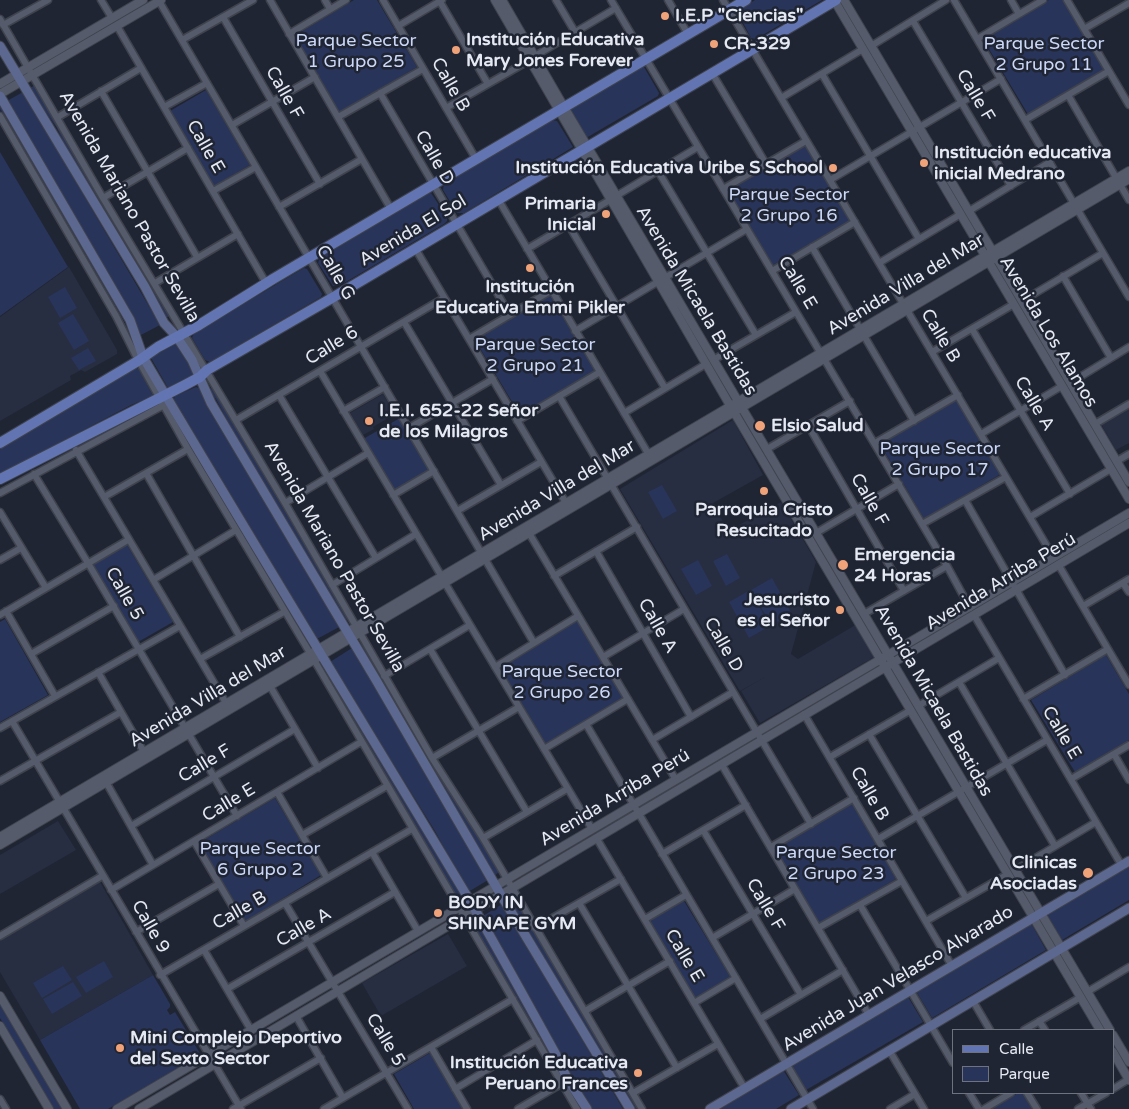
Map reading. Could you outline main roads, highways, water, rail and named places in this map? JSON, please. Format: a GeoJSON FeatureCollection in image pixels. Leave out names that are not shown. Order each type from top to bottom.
{"type":"FeatureCollection","features":[{"type":"Feature","properties":{"kind":"main road","name":"Avenida El Sol"},"geometry":{"type":"LineString","coordinates":[[0,443],[266,283],[746,0]]}},
{"type":"Feature","properties":{"kind":"main road","name":"Avenida El Sol"},"geometry":{"type":"LineString","coordinates":[[0,479],[163,400],[204,373],[455,224],[837,0]]}},
{"type":"Feature","properties":{"kind":"main road","name":"Avenida Mariano Pastor Sevilla"},"geometry":{"type":"LineString","coordinates":[[0,46],[145,287],[164,323],[181,335],[192,360],[204,373],[211,403],[495,886],[630,1109]]}},
{"type":"Feature","properties":{"kind":"main road"},"geometry":{"type":"LineString","coordinates":[[0,95],[126,313],[141,359],[163,400],[316,654],[370,732],[470,901],[567,1078],[587,1109]]}},
{"type":"Feature","properties":{"kind":"main road","name":"Avenida Juan Velasco Alvarado"},"geometry":{"type":"LineString","coordinates":[[710,1109],[1125,863]]}},
{"type":"Feature","properties":{"kind":"main road"},"geometry":{"type":"LineString","coordinates":[[791,1109],[1129,908]]}},
{"type":"Feature","properties":{"kind":"place","name":"I.E.P \"Ciencias\""},"geometry":{"type":"Point","coordinates":[665,16]}},
{"type":"Feature","properties":{"kind":"place","name":"CR-329"},"geometry":{"type":"Point","coordinates":[714,44]}},
{"type":"Feature","properties":{"kind":"place","name":"Institución Educativa Mary Jones Forever"},"geometry":{"type":"Point","coordinates":[456,50]}},
{"type":"Feature","properties":{"kind":"place","name":"Institución educativa inicial Medrano"},"geometry":{"type":"Point","coordinates":[924,163]}},
{"type":"Feature","properties":{"kind":"place","name":"Institución Educativa Uribe S School"},"geometry":{"type":"Point","coordinates":[833,168]}},
{"type":"Feature","properties":{"kind":"place","name":"Primaria Inicial"},"geometry":{"type":"Point","coordinates":[606,214]}},
{"type":"Feature","properties":{"kind":"place","name":"Institución Educativa Emmi Pikler"},"geometry":{"type":"Point","coordinates":[530,268]}},
{"type":"Feature","properties":{"kind":"place","name":"I.E.I. 652-22 Señor de los Milagros"},"geometry":{"type":"Point","coordinates":[369,421]}},
{"type":"Feature","properties":{"kind":"place","name":"Elsio Salud"},"geometry":{"type":"Point","coordinates":[760,426]}},
{"type":"Feature","properties":{"kind":"place","name":"Parroquia Cristo Resucitado"},"geometry":{"type":"Point","coordinates":[764,491]}},
{"type":"Feature","properties":{"kind":"place","name":"Emergencia 24 Horas"},"geometry":{"type":"Point","coordinates":[843,565]}},
{"type":"Feature","properties":{"kind":"place","name":"Jesucristo es el Señor"},"geometry":{"type":"Point","coordinates":[840,610]}},
{"type":"Feature","properties":{"kind":"place","name":"Clinicas Asociadas"},"geometry":{"type":"Point","coordinates":[1088,873]}},
{"type":"Feature","properties":{"kind":"place","name":"BODY IN SHINAPE GYM"},"geometry":{"type":"Point","coordinates":[438,913]}},
{"type":"Feature","properties":{"kind":"place","name":"Mini Complejo Deportivo del Sexto Sector"},"geometry":{"type":"Point","coordinates":[120,1048]}},
{"type":"Feature","properties":{"kind":"place","name":"Institución Educativa Peruano Frances"},"geometry":{"type":"Point","coordinates":[638,1073]}},
{"type":"Feature","properties":{"kind":"park label","name":"Parque Sector 1 Grupo 25"},"geometry":{"type":"Point","coordinates":[356,51]}},
{"type":"Feature","properties":{"kind":"park label","name":"Parque Sector 2 Grupo 11"},"geometry":{"type":"Point","coordinates":[1044,54]}},
{"type":"Feature","properties":{"kind":"park label","name":"Parque Sector 2 Grupo 16"},"geometry":{"type":"Point","coordinates":[789,205]}},
{"type":"Feature","properties":{"kind":"park label","name":"Parque Sector 2 Grupo 21"},"geometry":{"type":"Point","coordinates":[535,355]}},
{"type":"Feature","properties":{"kind":"park label","name":"Parque Sector 2 Grupo 17"},"geometry":{"type":"Point","coordinates":[940,459]}},
{"type":"Feature","properties":{"kind":"park label","name":"Parque Sector 2 Grupo 26"},"geometry":{"type":"Point","coordinates":[562,682]}},
{"type":"Feature","properties":{"kind":"park label","name":"Parque Sector 6 Grupo 2"},"geometry":{"type":"Point","coordinates":[260,860]}},
{"type":"Feature","properties":{"kind":"park label","name":"Parque Sector 2 Grupo 23"},"geometry":{"type":"Point","coordinates":[836,863]}}]}
